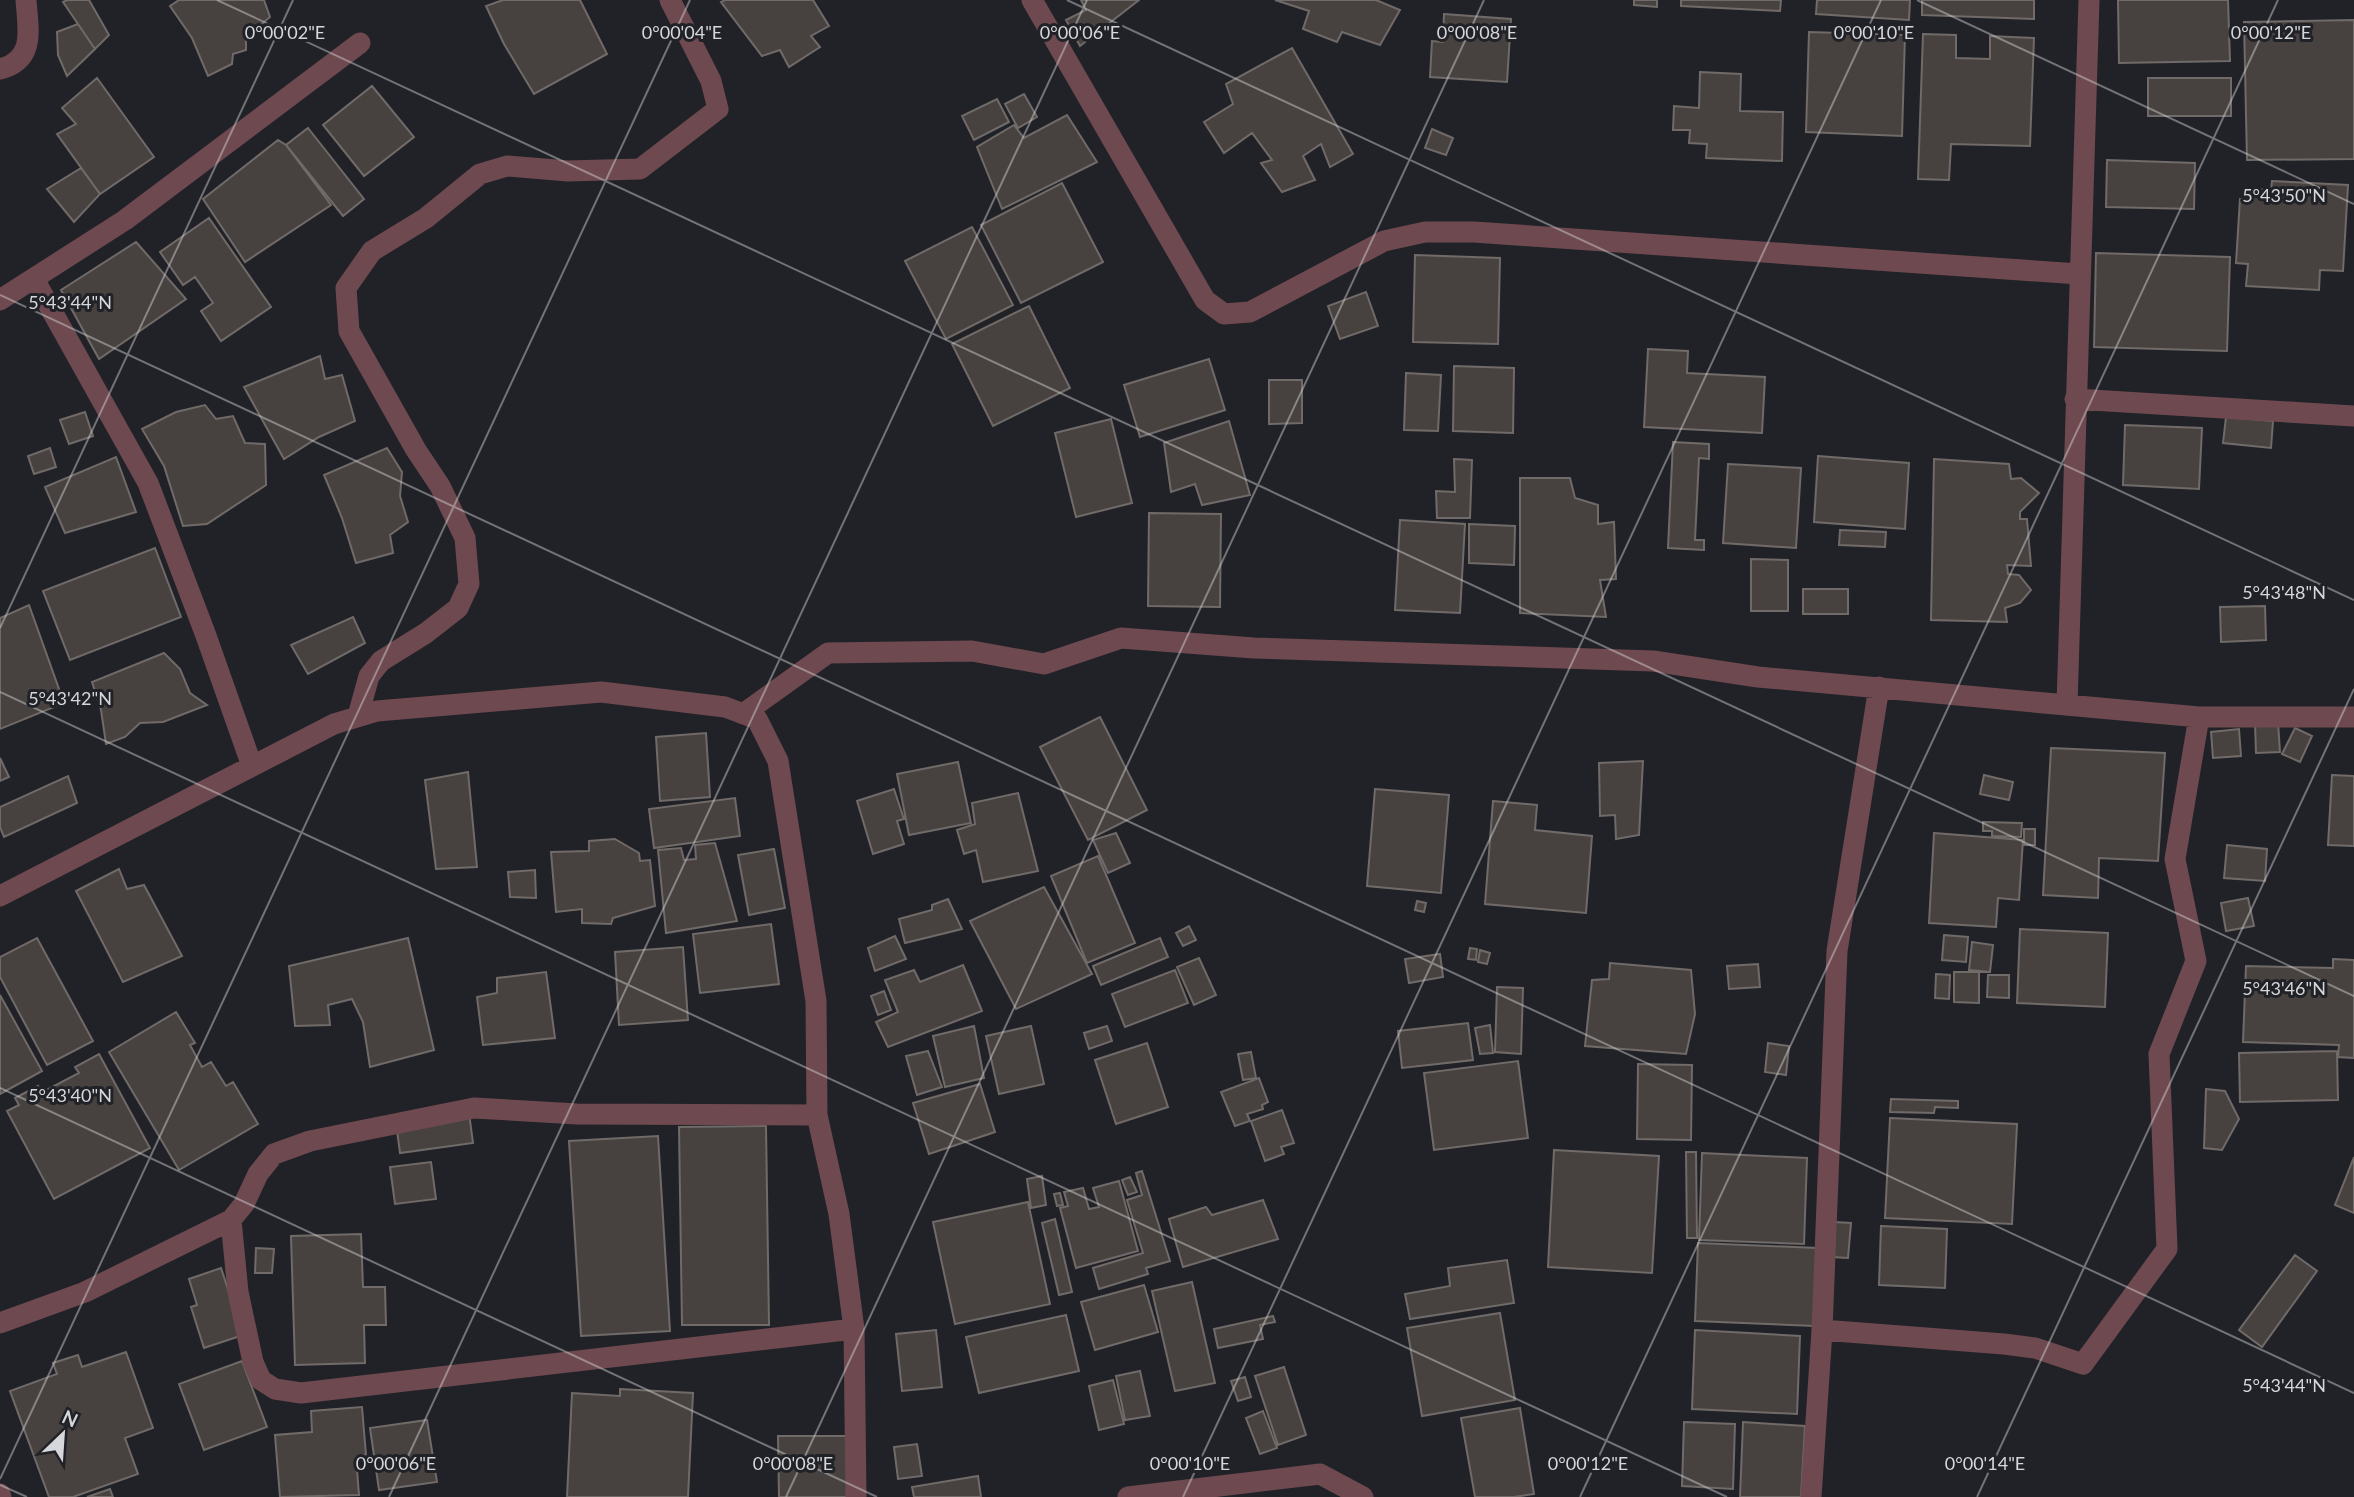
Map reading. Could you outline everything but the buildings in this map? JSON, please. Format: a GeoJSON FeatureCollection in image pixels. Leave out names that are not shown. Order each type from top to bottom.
{"type":"FeatureCollection","features":[{"type":"Feature","properties":{"kind":"street"},"geometry":{"type":"LineString","coordinates":[[0,69],[12,66],[26,51],[26,0]]}},
{"type":"Feature","properties":{"kind":"street"},"geometry":{"type":"LineString","coordinates":[[358,716],[369,676],[381,661],[426,633],[458,608],[469,584],[465,538],[440,486],[416,450],[349,331],[346,288],[372,251],[426,218],[480,174],[507,166],[568,171],[640,169],[718,109],[711,81],[670,0]]}},
{"type":"Feature","properties":{"kind":"street"},"geometry":{"type":"LineString","coordinates":[[1032,0],[1205,300],[1224,314],[1250,312],[1384,241],[1425,232],[1488,233],[2079,274]]}},
{"type":"Feature","properties":{"kind":"street"},"geometry":{"type":"LineString","coordinates":[[2067,705],[2089,0]]}},
{"type":"Feature","properties":{"kind":"street"},"geometry":{"type":"LineString","coordinates":[[0,300],[125,220],[360,43]]}},
{"type":"Feature","properties":{"kind":"street"},"geometry":{"type":"LineString","coordinates":[[34,279],[148,484],[252,766]]}},
{"type":"Feature","properties":{"kind":"street"},"geometry":{"type":"LineString","coordinates":[[2075,399],[2354,416]]}},
{"type":"Feature","properties":{"kind":"street"},"geometry":{"type":"LineString","coordinates":[[743,714],[828,653],[972,651],[1044,664],[1121,638],[1255,648],[1653,661],[1758,677],[2199,717],[2354,718]]}},
{"type":"Feature","properties":{"kind":"street"},"geometry":{"type":"LineString","coordinates":[[1811,1497],[1822,1330],[1838,951],[1879,687]]}},
{"type":"Feature","properties":{"kind":"street"},"geometry":{"type":"LineString","coordinates":[[0,896],[334,724],[377,711],[601,692],[725,707],[757,719],[778,761],[816,1001],[817,1115],[839,1214],[854,1329],[856,1497]]}},
{"type":"Feature","properties":{"kind":"street"},"geometry":{"type":"LineString","coordinates":[[1822,1330],[2035,1348],[2083,1364],[2167,1249],[2159,1054],[2196,961],[2175,859],[2199,717]]}},
{"type":"Feature","properties":{"kind":"street"},"geometry":{"type":"LineString","coordinates":[[0,1323],[85,1292],[231,1220],[244,1204],[258,1174],[274,1154],[310,1141],[474,1108],[577,1114],[817,1115]]}},
{"type":"Feature","properties":{"kind":"street"},"geometry":{"type":"LineString","coordinates":[[231,1220],[238,1292],[253,1362],[261,1380],[275,1389],[301,1393],[854,1329]]}},
{"type":"Feature","properties":{"kind":"street"},"geometry":{"type":"LineString","coordinates":[[1128,1497],[1320,1474],[1363,1497]]}}]}
